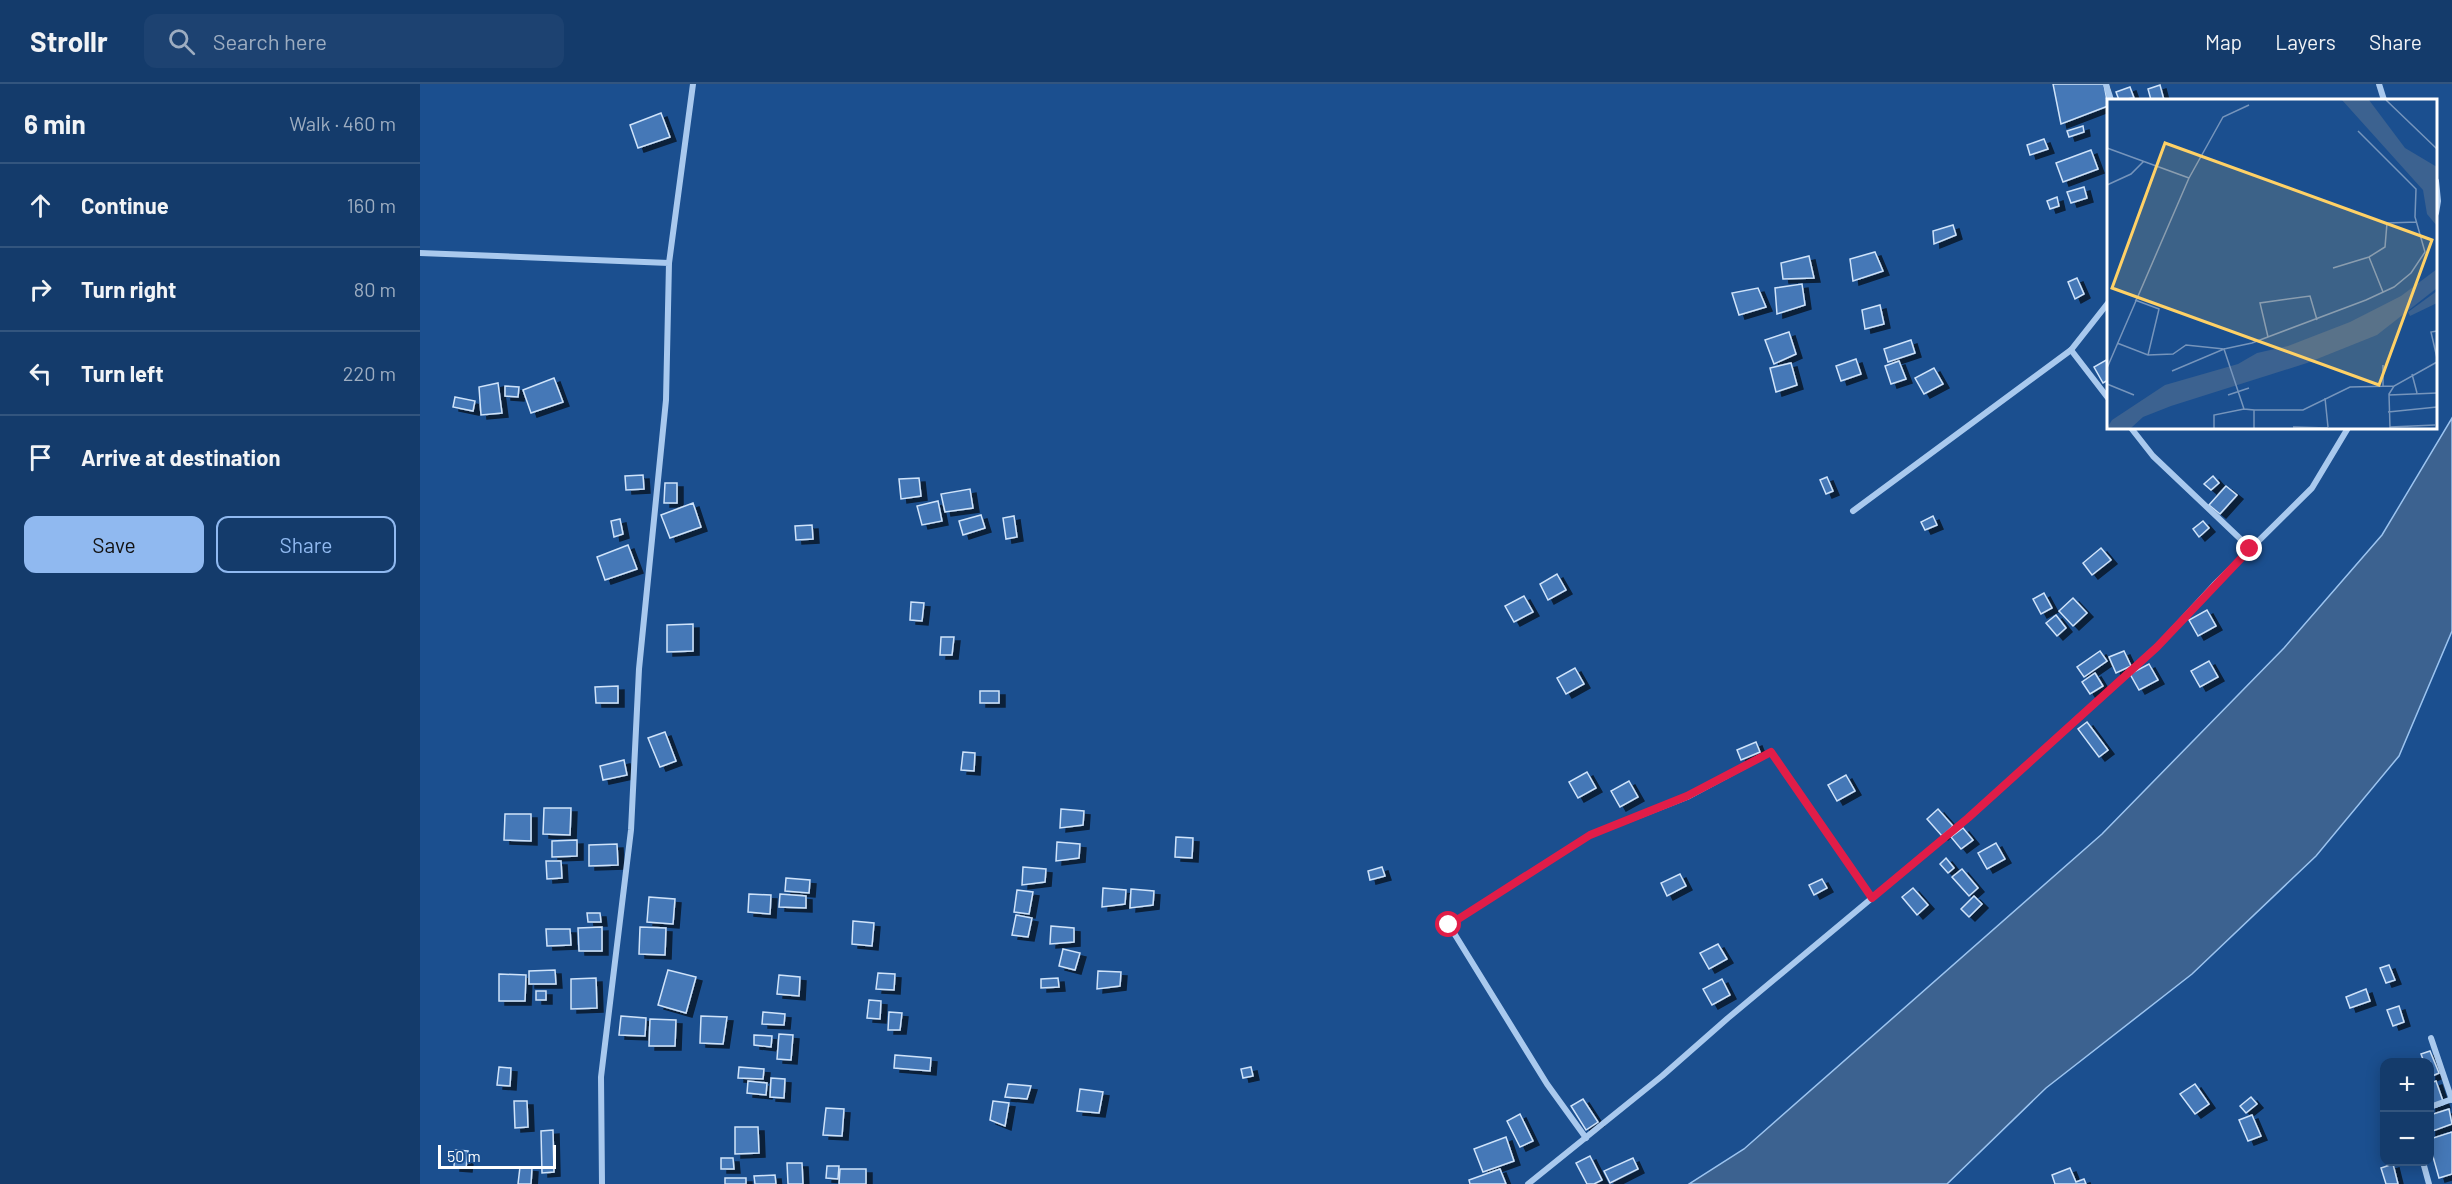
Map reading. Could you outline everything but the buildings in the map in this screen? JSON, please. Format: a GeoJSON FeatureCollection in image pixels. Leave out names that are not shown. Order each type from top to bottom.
{"type":"FeatureCollection","features":[{"type":"Feature","properties":{"kind":"street"},"geometry":{"type":"LineString","coordinates":[[602,1184],[601,1077],[631,830],[639,669],[666,400],[669,263],[693,84]]}},
{"type":"Feature","properties":{"kind":"street"},"geometry":{"type":"LineString","coordinates":[[2106,84],[2111,99]]}},
{"type":"Feature","properties":{"kind":"street"},"geometry":{"type":"LineString","coordinates":[[2379,84],[2385,99]]}},
{"type":"Feature","properties":{"kind":"street"},"geometry":{"type":"LineString","coordinates":[[2437,191],[2437,207]]}},
{"type":"Feature","properties":{"kind":"street"},"geometry":{"type":"LineString","coordinates":[[420,253],[669,263]]}},
{"type":"Feature","properties":{"kind":"street"},"geometry":{"type":"LineString","coordinates":[[1853,511],[2072,350],[2107,306]]}},
{"type":"Feature","properties":{"kind":"street"},"geometry":{"type":"LineString","coordinates":[[2072,350],[2107,395]]}},
{"type":"Feature","properties":{"kind":"street"},"geometry":{"type":"LineString","coordinates":[[2132,429],[2153,456],[2250,549]]}},
{"type":"Feature","properties":{"kind":"street"},"geometry":{"type":"LineString","coordinates":[[1528,1184],[1662,1076],[1968,818],[2157,647],[2250,549],[2312,488],[2347,429]]}},
{"type":"Feature","properties":{"kind":"street"},"geometry":{"type":"LineString","coordinates":[[1586,1138],[1547,1084],[1449,925],[1590,835],[1687,796],[1771,752],[1872,898]]}},
{"type":"Feature","properties":{"kind":"street"},"geometry":{"type":"LineString","coordinates":[[2430,1038],[2452,1099],[2434,1106]]}},
{"type":"Feature","properties":{"kind":"street"},"geometry":{"type":"LineString","coordinates":[[2424,1166],[2429,1184]]}},
{"type":"Feature","properties":{"kind":"water"},"geometry":{"type":"Polygon","coordinates":[[[2452,418],[2452,631],[2399,756],[2316,856],[2192,974],[2046,1088],[1947,1184],[1689,1184],[1744,1149],[2102,834],[2284,648],[2382,535],[2452,418]]]}},
{"type":"Feature","properties":{"kind":"route"},"geometry":{"type":"LineString","coordinates":[[1449,925],[1590,835],[1687,796],[1771,752],[1872,898],[1968,818],[2157,647],[2250,549]]}}]}
